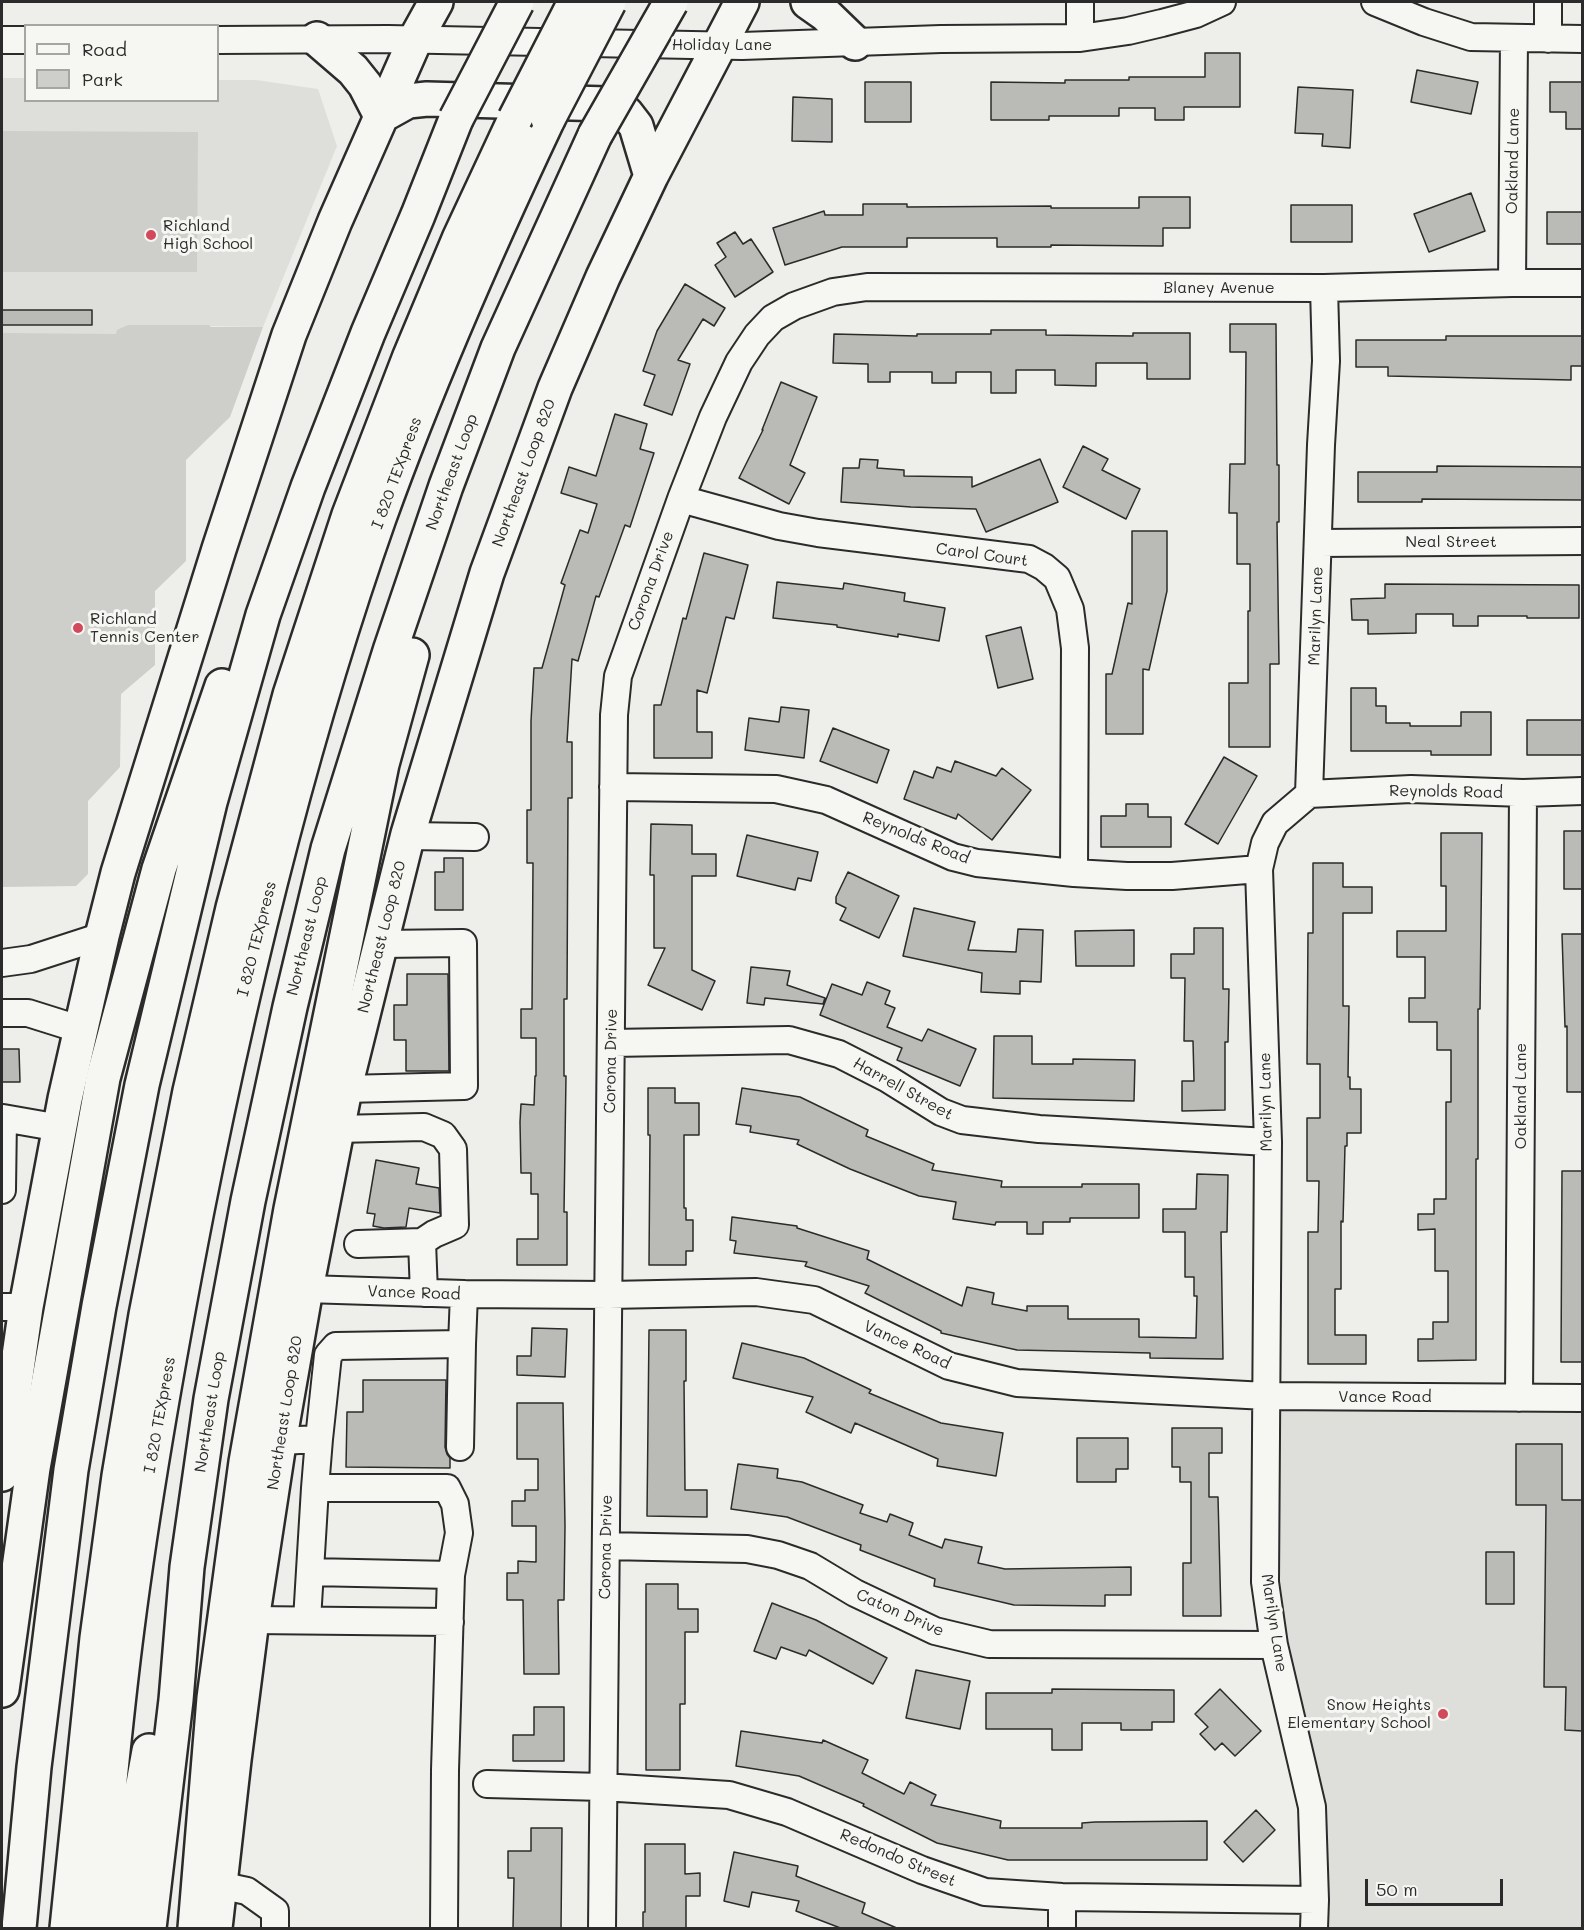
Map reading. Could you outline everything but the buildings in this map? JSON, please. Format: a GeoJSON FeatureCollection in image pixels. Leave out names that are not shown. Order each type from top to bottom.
{"type":"FeatureCollection","features":[{"type":"Feature","properties":{"kind":"main road"},"geometry":{"type":"LineString","coordinates":[[2,1474],[14,1307],[60,1128],[118,873],[219,549],[289,336],[330,232],[381,116],[415,40],[436,2]]}},
{"type":"Feature","properties":{"kind":"main road"},"geometry":{"type":"LineString","coordinates":[[19,1929],[34,1767],[71,1470],[99,1306],[142,1085],[210,802],[263,615],[321,454],[456,119],[517,2]]}},
{"type":"Feature","properties":{"kind":"main road","name":"I 820 TEXpress"},"geometry":{"type":"LineString","coordinates":[[67,1929],[97,1638],[121,1464],[146,1315],[232,908],[290,694],[350,515],[410,356],[459,238],[515,119],[575,2]]}},
{"type":"Feature","properties":{"kind":"main road","name":"I 820 TEXpress"},"geometry":{"type":"LineString","coordinates":[[96,1929],[127,1629],[153,1453],[214,1121],[261,915],[320,700],[379,519],[441,357],[488,247],[548,119],[609,2]]}},
{"type":"Feature","properties":{"kind":"main road","name":"Northeast Loop"},"geometry":{"type":"LineString","coordinates":[[149,1929],[176,1700],[187,1567],[213,1388],[248,1201],[290,1007],[328,849],[391,648],[446,486],[498,348],[595,135],[671,2]]}},
{"type":"Feature","properties":{"kind":"main road","name":"Northeast Loop 820"},"geometry":{"type":"LineString","coordinates":[[215,1929],[252,1620],[306,1289],[345,1089],[408,836],[487,573],[555,388],[603,277],[651,176],[742,2]]}},
{"type":"Feature","properties":{"kind":"main road"},"geometry":{"type":"LineString","coordinates":[[808,2],[825,14],[855,43]]}},
{"type":"Feature","properties":{"kind":"main road"},"geometry":{"type":"LineString","coordinates":[[317,39],[354,70],[365,85],[381,116]]}},
{"type":"Feature","properties":{"kind":"main road"},"geometry":{"type":"LineString","coordinates":[[381,116],[408,101],[428,99],[608,104],[626,113],[636,126],[651,176]]}},
{"type":"Feature","properties":{"kind":"main road"},"geometry":{"type":"LineString","coordinates":[[195,1929],[214,1698],[246,1462],[291,1209],[382,764],[407,669],[450,546],[446,486]]}},
{"type":"Feature","properties":{"kind":"main road"},"geometry":{"type":"LineString","coordinates":[[2,1690],[33,1468],[103,1078],[159,869],[224,679],[263,615]]}},
{"type":"Feature","properties":{"kind":"main road"},"geometry":{"type":"LineString","coordinates":[[122,1929],[139,1806],[159,1696],[187,1567]]}},
{"type":"Feature","properties":{"kind":"street"},"geometry":{"type":"LineString","coordinates":[[1080,2],[1080,38]]}},
{"type":"Feature","properties":{"kind":"street","name":"Holiday Lane"},"geometry":{"type":"LineString","coordinates":[[219,40],[415,40],[719,46],[941,39],[1080,38],[1162,23],[1196,14],[1222,2]]}},
{"type":"Feature","properties":{"kind":"street"},"geometry":{"type":"LineString","coordinates":[[1375,2],[1454,33],[1471,37],[1582,39]]}},
{"type":"Feature","properties":{"kind":"street"},"geometry":{"type":"LineString","coordinates":[[1548,2],[1548,39]]}},
{"type":"Feature","properties":{"kind":"street","name":"Oakland Lane"},"geometry":{"type":"LineString","coordinates":[[1512,283],[1515,38]]}},
{"type":"Feature","properties":{"kind":"street"},"geometry":{"type":"LineString","coordinates":[[2,40],[24,40]]}},
{"type":"Feature","properties":{"kind":"street","name":"Blaney Avenue"},"geometry":{"type":"LineString","coordinates":[[856,288],[879,286],[1324,288],[1582,283]]}},
{"type":"Feature","properties":{"kind":"street","name":"Corona Drive"},"geometry":{"type":"LineString","coordinates":[[602,1929],[613,787],[614,715],[618,676],[681,499],[739,362],[757,335],[773,318],[794,306],[833,292],[856,288]]}},
{"type":"Feature","properties":{"kind":"street","name":"Marilyn Lane"},"geometry":{"type":"LineString","coordinates":[[1314,1929],[1312,1807],[1274,1645],[1264,1582],[1268,1142],[1259,869],[1265,843],[1275,823],[1309,794],[1326,361],[1324,288]]}},
{"type":"Feature","properties":{"kind":"street","name":"Carol Court"},"geometry":{"type":"LineString","coordinates":[[681,499],[818,533],[1029,560],[1044,567],[1057,578],[1070,609],[1075,648],[1074,873]]}},
{"type":"Feature","properties":{"kind":"street","name":"Neal Street"},"geometry":{"type":"LineString","coordinates":[[1319,543],[1582,541]]}},
{"type":"Feature","properties":{"kind":"street","name":"Reynolds Road"},"geometry":{"type":"LineString","coordinates":[[613,787],[776,789],[826,800],[952,856],[977,863],[1127,876],[1172,876],[1259,869]]}},
{"type":"Feature","properties":{"kind":"street","name":"Reynolds Road"},"geometry":{"type":"LineString","coordinates":[[1309,794],[1411,789],[1523,793],[1582,791]]}},
{"type":"Feature","properties":{"kind":"street","name":"Oakland Lane"},"geometry":{"type":"LineString","coordinates":[[1519,1398],[1523,793]]}},
{"type":"Feature","properties":{"kind":"street"},"geometry":{"type":"LineString","coordinates":[[408,836],[475,837]]}},
{"type":"Feature","properties":{"kind":"street"},"geometry":{"type":"LineString","coordinates":[[2,963],[31,959],[102,936]]}},
{"type":"Feature","properties":{"kind":"street"},"geometry":{"type":"LineString","coordinates":[[345,1089],[464,1086],[463,943],[381,944]]}},
{"type":"Feature","properties":{"kind":"street"},"geometry":{"type":"LineString","coordinates":[[2,1013],[28,1013],[82,1030]]}},
{"type":"Feature","properties":{"kind":"street","name":"Harrell Street"},"geometry":{"type":"LineString","coordinates":[[611,1043],[789,1040],[839,1054],[888,1079],[941,1112],[962,1120],[1040,1129],[1268,1142]]}},
{"type":"Feature","properties":{"kind":"street"},"geometry":{"type":"LineString","coordinates":[[2,1190],[3,1118],[60,1128]]}},
{"type":"Feature","properties":{"kind":"street"},"geometry":{"type":"LineString","coordinates":[[337,1129],[424,1127],[443,1135],[453,1149],[455,1225],[422,1242],[358,1244]]}},
{"type":"Feature","properties":{"kind":"street"},"geometry":{"type":"LineString","coordinates":[[422,1242],[424,1293]]}},
{"type":"Feature","properties":{"kind":"street","name":"Vance Road"},"geometry":{"type":"LineString","coordinates":[[306,1289],[464,1294],[609,1295],[756,1292],[814,1300],[949,1366],[1017,1383],[1266,1396],[1582,1398]]}},
{"type":"Feature","properties":{"kind":"street"},"geometry":{"type":"LineString","coordinates":[[460,1447],[464,1294]]}},
{"type":"Feature","properties":{"kind":"street"},"geometry":{"type":"LineString","coordinates":[[308,1620],[315,1488],[328,1355],[336,1346],[462,1344]]}},
{"type":"Feature","properties":{"kind":"street"},"geometry":{"type":"LineString","coordinates":[[280,1441],[319,1439]]}},
{"type":"Feature","properties":{"kind":"street"},"geometry":{"type":"LineString","coordinates":[[315,1488],[447,1488],[455,1504],[459,1533],[451,1575],[445,1770],[444,1929]]}},
{"type":"Feature","properties":{"kind":"street","name":"Caton Drive"},"geometry":{"type":"LineString","coordinates":[[606,1546],[747,1549],[778,1555],[810,1566],[855,1593],[935,1631],[989,1644],[1274,1645]]}},
{"type":"Feature","properties":{"kind":"street"},"geometry":{"type":"LineString","coordinates":[[310,1572],[451,1575]]}},
{"type":"Feature","properties":{"kind":"street"},"geometry":{"type":"LineString","coordinates":[[252,1620],[450,1622]]}},
{"type":"Feature","properties":{"kind":"street","name":"Redondo Street"},"geometry":{"type":"LineString","coordinates":[[487,1784],[603,1787],[729,1795],[787,1812],[922,1870],[984,1892],[1062,1897],[1315,1900]]}},
{"type":"Feature","properties":{"kind":"street"},"geometry":{"type":"LineString","coordinates":[[219,1885],[247,1891],[274,1911],[275,1929]]}},
{"type":"Feature","properties":{"kind":"street"},"geometry":{"type":"LineString","coordinates":[[1062,1897],[1062,1929]]}},
{"type":"Feature","properties":{"kind":"shaded area","name":"Richland High School"},"geometry":{"type":"Polygon","coordinates":[[[2,78],[24,78],[24,102],[219,102],[219,80],[256,80],[318,89],[337,146],[263,327],[128,325],[117,334],[2,334],[2,78]]]}},
{"type":"Feature","properties":{"kind":"shaded area","name":"Snow Heights Elementary School"},"geometry":{"type":"Polygon","coordinates":[[[1280,1410],[1582,1413],[1582,1928],[1326,1928],[1324,1816],[1319,1776],[1288,1653],[1280,1608],[1277,1571],[1280,1410]]]}},
{"type":"Feature","properties":{"kind":"green space"},"geometry":{"type":"Polygon","coordinates":[[[2,131],[198,132],[197,272],[2,272],[2,131]]]}},
{"type":"Feature","properties":{"kind":"green space","name":"Richland Tennis Center"},"geometry":{"type":"Polygon","coordinates":[[[128,325],[263,327],[230,417],[186,460],[186,561],[155,591],[155,665],[121,694],[120,767],[88,801],[88,874],[76,886],[2,887],[2,333],[116,334],[117,330],[128,325]]]}},
{"type":"Feature","properties":{"kind":"place","name":"Richland High School"},"geometry":{"type":"Point","coordinates":[151,235]}},
{"type":"Feature","properties":{"kind":"place","name":"Richland Tennis Center"},"geometry":{"type":"Point","coordinates":[78,628]}},
{"type":"Feature","properties":{"kind":"place","name":"Snow Heights Elementary School"},"geometry":{"type":"Point","coordinates":[1443,1714]}}]}
